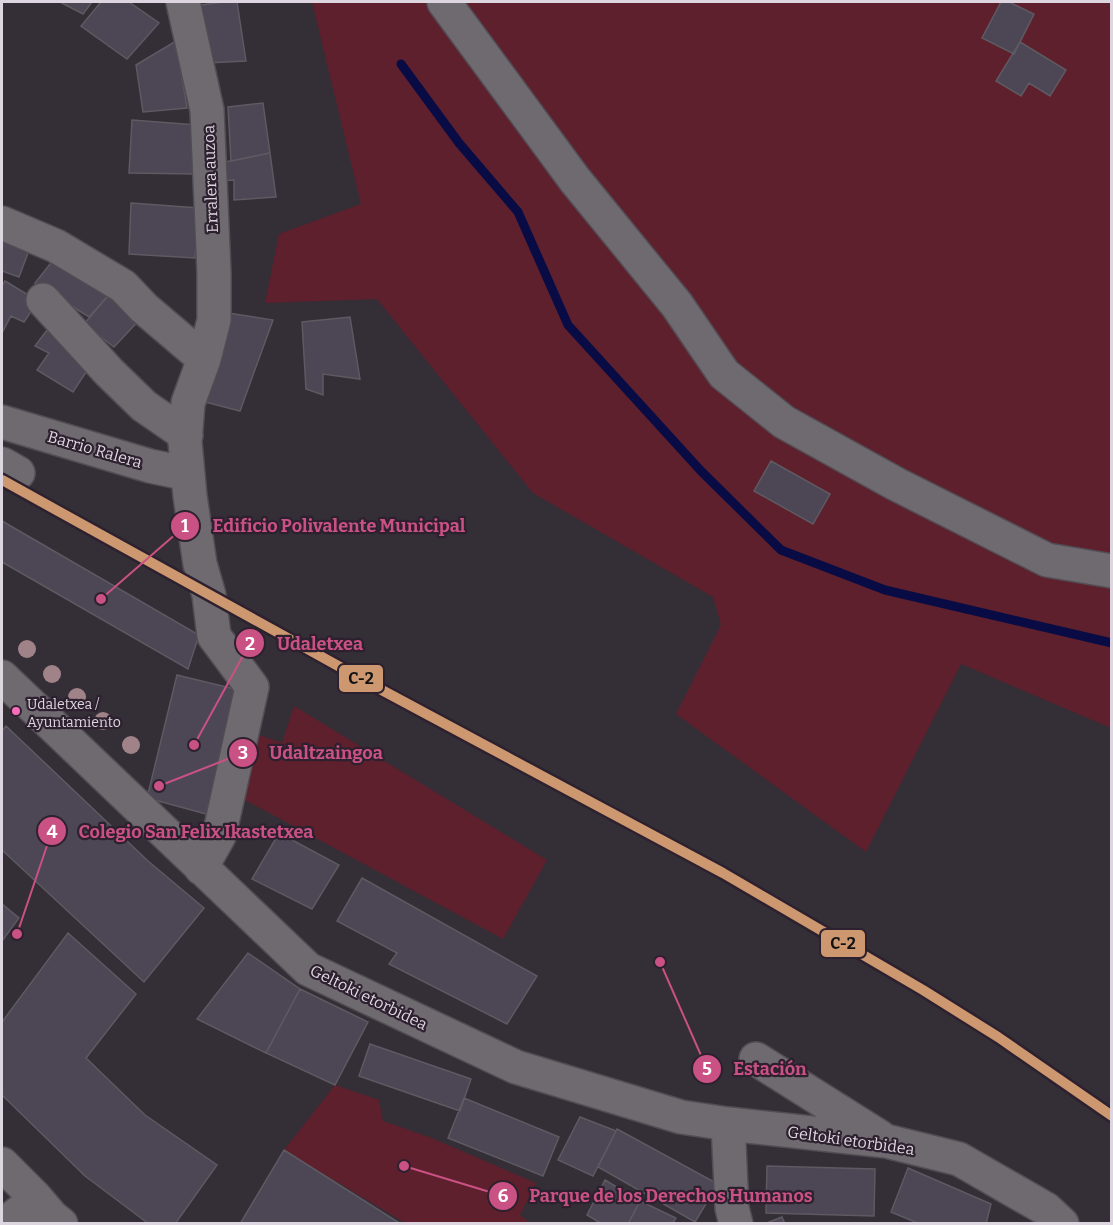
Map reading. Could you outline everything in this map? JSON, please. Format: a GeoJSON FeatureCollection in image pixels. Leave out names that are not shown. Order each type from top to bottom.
{"type":"FeatureCollection","features":[{"type":"Feature","properties":{"kind":"street","name":"Erralera auzoa"},"geometry":{"type":"LineString","coordinates":[[183,2],[207,110],[214,320],[189,403],[186,435],[189,474],[200,564],[209,595],[214,636],[252,687],[219,836],[201,868]]}},
{"type":"Feature","properties":{"kind":"street"},"geometry":{"type":"LineString","coordinates":[[444,2],[575,180],[677,305],[724,374],[784,422],[896,484],[1047,560],[1112,571]]}},
{"type":"Feature","properties":{"kind":"street"},"geometry":{"type":"LineString","coordinates":[[2,223],[56,246],[123,286],[144,308],[204,358]]}},
{"type":"Feature","properties":{"kind":"street"},"geometry":{"type":"LineString","coordinates":[[43,300],[109,372],[144,406],[186,435]]}},
{"type":"Feature","properties":{"kind":"street","name":"Barrio Ralera"},"geometry":{"type":"LineString","coordinates":[[2,422],[150,466],[189,474]]}},
{"type":"Feature","properties":{"kind":"street","name":"Geltoki etorbidea"},"geometry":{"type":"LineString","coordinates":[[2,677],[308,969],[516,1067],[681,1117],[886,1141],[959,1159],[1046,1209],[1062,1224]]}},
{"type":"Feature","properties":{"kind":"street"},"geometry":{"type":"LineString","coordinates":[[756,1059],[886,1141]]}},
{"type":"Feature","properties":{"kind":"street"},"geometry":{"type":"LineString","coordinates":[[728,1124],[732,1208],[736,1224]]}},
{"type":"Feature","properties":{"kind":"street"},"geometry":{"type":"LineString","coordinates":[[2,1164],[57,1220]]}},
{"type":"Feature","properties":{"kind":"street"},"geometry":{"type":"LineString","coordinates":[[5,1224],[21,1211],[57,1220]]}},
{"type":"Feature","properties":{"kind":"shaded area"},"geometry":{"type":"Polygon","coordinates":[[[312,2],[1111,2],[1111,728],[961,664],[866,852],[676,714],[721,625],[713,597],[533,493],[377,299],[265,303],[279,234],[361,204],[312,2]]]}},
{"type":"Feature","properties":{"kind":"shaded area"},"geometry":{"type":"Polygon","coordinates":[[[294,706],[547,860],[503,939],[245,800],[259,735],[282,743],[294,706]]]}},
{"type":"Feature","properties":{"kind":"shaded area"},"geometry":{"type":"Polygon","coordinates":[[[335,1085],[379,1100],[383,1121],[429,1137],[536,1183],[520,1215],[530,1223],[405,1223],[284,1150],[335,1085]]]}},
{"type":"Feature","properties":{"kind":"building"},"geometry":{"type":"Polygon","coordinates":[[[60,2],[92,2],[83,14],[60,2]]]}},
{"type":"Feature","properties":{"kind":"building"},"geometry":{"type":"Polygon","coordinates":[[[101,2],[129,2],[159,23],[127,59],[81,26],[101,2]]]}},
{"type":"Feature","properties":{"kind":"building"},"geometry":{"type":"Polygon","coordinates":[[[237,2],[246,61],[207,63],[194,6],[237,2]]]}},
{"type":"Feature","properties":{"kind":"building"},"geometry":{"type":"Polygon","coordinates":[[[1001,2],[1009,2],[1034,14],[1014,54],[982,38],[1001,2]]]}},
{"type":"Feature","properties":{"kind":"building"},"geometry":{"type":"Polygon","coordinates":[[[176,41],[187,108],[143,112],[136,65],[176,41]]]}},
{"type":"Feature","properties":{"kind":"building"},"geometry":{"type":"Polygon","coordinates":[[[1020,42],[1066,70],[1050,96],[1029,83],[1021,96],[996,81],[1020,42]]]}},
{"type":"Feature","properties":{"kind":"building"},"geometry":{"type":"Polygon","coordinates":[[[263,103],[270,153],[231,161],[228,107],[263,103]]]}},
{"type":"Feature","properties":{"kind":"building"},"geometry":{"type":"Polygon","coordinates":[[[132,120],[197,125],[194,174],[129,173],[132,120]]]}},
{"type":"Feature","properties":{"kind":"building"},"geometry":{"type":"Polygon","coordinates":[[[270,153],[276,197],[234,200],[234,180],[217,181],[217,162],[270,153]]]}},
{"type":"Feature","properties":{"kind":"building"},"geometry":{"type":"Polygon","coordinates":[[[131,203],[199,208],[195,258],[129,254],[131,203]]]}},
{"type":"Feature","properties":{"kind":"building"},"geometry":{"type":"Polygon","coordinates":[[[2,233],[31,245],[19,277],[2,271],[2,233]]]}},
{"type":"Feature","properties":{"kind":"building"},"geometry":{"type":"Polygon","coordinates":[[[58,254],[113,290],[89,317],[35,283],[58,254]]]}},
{"type":"Feature","properties":{"kind":"building"},"geometry":{"type":"Polygon","coordinates":[[[5,281],[38,301],[24,322],[11,316],[2,333],[2,286],[5,281]]]}},
{"type":"Feature","properties":{"kind":"building"},"geometry":{"type":"Polygon","coordinates":[[[113,290],[143,316],[114,347],[84,324],[113,290]]]}},
{"type":"Feature","properties":{"kind":"building"},"geometry":{"type":"Polygon","coordinates":[[[228,313],[273,320],[240,411],[205,402],[228,313]]]}},
{"type":"Feature","properties":{"kind":"building"},"geometry":{"type":"Polygon","coordinates":[[[350,317],[360,379],[323,374],[323,395],[306,389],[302,322],[350,317]]]}},
{"type":"Feature","properties":{"kind":"building"},"geometry":{"type":"Polygon","coordinates":[[[47,330],[94,360],[73,392],[37,370],[49,353],[35,346],[47,330]]]}},
{"type":"Feature","properties":{"kind":"building"},"geometry":{"type":"Polygon","coordinates":[[[771,461],[830,494],[813,524],[754,491],[771,461]]]}},
{"type":"Feature","properties":{"kind":"building"},"geometry":{"type":"Polygon","coordinates":[[[2,521],[199,635],[188,669],[2,562],[2,521]]]}},
{"type":"Feature","properties":{"kind":"building"},"geometry":{"type":"Polygon","coordinates":[[[177,675],[243,691],[210,815],[147,798],[177,675]]]}},
{"type":"Feature","properties":{"kind":"building"},"geometry":{"type":"Polygon","coordinates":[[[6,726],[148,861],[204,908],[144,982],[2,850],[2,731],[6,726]]]}},
{"type":"Feature","properties":{"kind":"building"},"geometry":{"type":"Polygon","coordinates":[[[279,833],[339,865],[312,909],[252,879],[279,833]]]}},
{"type":"Feature","properties":{"kind":"building"},"geometry":{"type":"Polygon","coordinates":[[[362,878],[537,976],[507,1024],[389,964],[397,953],[337,921],[362,878]]]}},
{"type":"Feature","properties":{"kind":"building"},"geometry":{"type":"Polygon","coordinates":[[[2,904],[19,918],[2,941],[2,904]]]}},
{"type":"Feature","properties":{"kind":"building"},"geometry":{"type":"Polygon","coordinates":[[[68,933],[136,994],[86,1058],[145,1115],[217,1165],[175,1224],[149,1224],[85,1176],[2,1095],[2,1022],[68,933]]]}},
{"type":"Feature","properties":{"kind":"building"},"geometry":{"type":"Polygon","coordinates":[[[248,953],[300,989],[266,1053],[197,1019],[248,953]]]}},
{"type":"Feature","properties":{"kind":"building"},"geometry":{"type":"Polygon","coordinates":[[[300,989],[368,1022],[335,1085],[266,1053],[300,989]]]}},
{"type":"Feature","properties":{"kind":"building"},"geometry":{"type":"Polygon","coordinates":[[[370,1044],[471,1079],[460,1111],[359,1076],[370,1044]]]}},
{"type":"Feature","properties":{"kind":"building"},"geometry":{"type":"Polygon","coordinates":[[[464,1098],[559,1137],[543,1176],[448,1138],[464,1098]]]}},
{"type":"Feature","properties":{"kind":"building"},"geometry":{"type":"Polygon","coordinates":[[[580,1117],[616,1131],[593,1176],[558,1160],[580,1117]]]}},
{"type":"Feature","properties":{"kind":"building"},"geometry":{"type":"Polygon","coordinates":[[[617,1129],[718,1184],[695,1222],[598,1167],[617,1129]]]}},
{"type":"Feature","properties":{"kind":"building"},"geometry":{"type":"Polygon","coordinates":[[[284,1150],[401,1224],[240,1224],[284,1150]]]}},
{"type":"Feature","properties":{"kind":"building"},"geometry":{"type":"Polygon","coordinates":[[[767,1166],[875,1169],[874,1216],[766,1213],[767,1166]]]}},
{"type":"Feature","properties":{"kind":"building"},"geometry":{"type":"Polygon","coordinates":[[[908,1168],[991,1204],[986,1224],[920,1224],[891,1212],[908,1168]]]}},
{"type":"Feature","properties":{"kind":"building"},"geometry":{"type":"Polygon","coordinates":[[[605,1180],[640,1201],[628,1224],[602,1224],[587,1215],[605,1180]]]}},
{"type":"Feature","properties":{"kind":"building"},"geometry":{"type":"Polygon","coordinates":[[[640,1201],[676,1218],[672,1224],[628,1224],[640,1201]]]}},
{"type":"Feature","properties":{"kind":"building"},"geometry":{"type":"Polygon","coordinates":[[[782,1217],[785,1224],[764,1224],[782,1217]]]}},
{"type":"Feature","properties":{"kind":"waterway"},"geometry":{"type":"LineString","coordinates":[[401,64],[459,143],[518,212],[568,325],[701,471],[781,550],[885,590],[1112,643]]}},
{"type":"Feature","properties":{"kind":"transit line","name":"C-2"},"geometry":{"type":"LineString","coordinates":[[2,480],[378,688],[723,873],[923,990],[998,1037],[1112,1116]]}},
{"type":"Feature","properties":{"kind":"place","name":"Edificio Polivalente Municipal"},"geometry":{"type":"Point","coordinates":[101,599]}},
{"type":"Feature","properties":{"kind":"place","name":"Udaletxea / Ayuntamiento"},"geometry":{"type":"Point","coordinates":[16,711]}},
{"type":"Feature","properties":{"kind":"place","name":"Udaletxea"},"geometry":{"type":"Point","coordinates":[194,745]}},
{"type":"Feature","properties":{"kind":"place","name":"Udaltzaingoa"},"geometry":{"type":"Point","coordinates":[159,786]}},
{"type":"Feature","properties":{"kind":"place","name":"Colegio San Felix Ikastetxea"},"geometry":{"type":"Point","coordinates":[17,934]}},
{"type":"Feature","properties":{"kind":"place","name":"Estación"},"geometry":{"type":"Point","coordinates":[660,962]}},
{"type":"Feature","properties":{"kind":"place","name":"Parque de los Derechos Humanos"},"geometry":{"type":"Point","coordinates":[404,1166]}}]}
